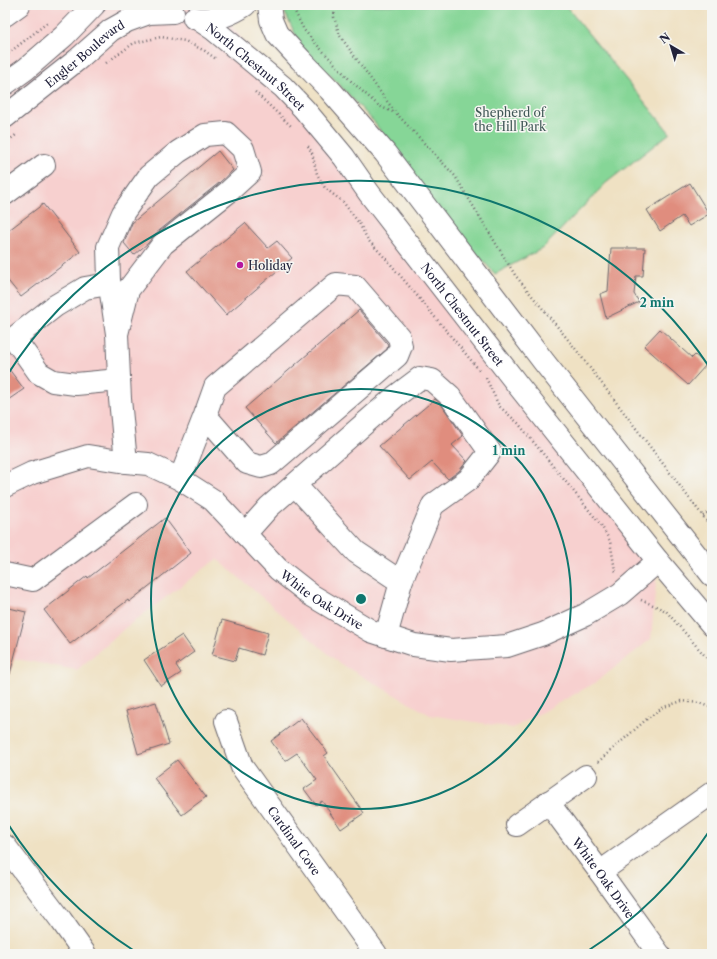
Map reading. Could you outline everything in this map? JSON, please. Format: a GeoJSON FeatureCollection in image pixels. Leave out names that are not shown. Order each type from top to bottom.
{"type":"FeatureCollection","features":[{"type":"Feature","properties":{"kind":"main road"},"geometry":{"type":"LineString","coordinates":[[5,15],[19,5]]}},
{"type":"Feature","properties":{"kind":"main road","name":"Engler Boulevard"},"geometry":{"type":"LineString","coordinates":[[5,84],[26,69],[64,36],[94,5]]}},
{"type":"Feature","properties":{"kind":"main road"},"geometry":{"type":"LineString","coordinates":[[198,19],[211,19],[224,16],[245,5]]}},
{"type":"Feature","properties":{"kind":"main road"},"geometry":{"type":"LineString","coordinates":[[269,5],[271,20],[277,34],[330,90],[385,153],[544,362],[712,575]]}},
{"type":"Feature","properties":{"kind":"main road","name":"Engler Boulevard"},"geometry":{"type":"LineString","coordinates":[[5,117],[77,60],[111,30],[127,21],[148,13],[162,12],[168,9],[185,17],[198,19]]}},
{"type":"Feature","properties":{"kind":"main road","name":"North Chestnut Street"},"geometry":{"type":"LineString","coordinates":[[198,19],[213,29],[283,87],[304,109],[344,157],[369,193],[517,384],[658,561],[712,625]]}},
{"type":"Feature","properties":{"kind":"main road"},"geometry":{"type":"LineString","coordinates":[[117,334],[128,290],[163,244],[227,193],[250,172],[243,149],[226,133],[205,135],[178,152],[149,176],[123,213],[108,247],[109,284],[117,334],[120,399],[126,462]]}},
{"type":"Feature","properties":{"kind":"main road"},"geometry":{"type":"LineString","coordinates":[[5,194],[44,165]]}},
{"type":"Feature","properties":{"kind":"main road"},"geometry":{"type":"LineString","coordinates":[[109,284],[85,288],[9,333],[39,373],[53,381],[76,384],[119,380]]}},
{"type":"Feature","properties":{"kind":"main road"},"geometry":{"type":"LineString","coordinates":[[180,479],[215,387],[336,284],[355,286],[399,337],[401,346],[397,356],[271,464],[261,467],[247,463],[205,415]]}},
{"type":"Feature","properties":{"kind":"main road"},"geometry":{"type":"LineString","coordinates":[[245,534],[269,507],[396,396],[420,378],[432,380],[450,396],[490,452],[468,480],[433,505],[401,582],[386,636]]}},
{"type":"Feature","properties":{"kind":"main road","name":"White Oak Drive"},"geometry":{"type":"LineString","coordinates":[[5,486],[32,473],[88,456],[148,464],[180,479],[213,500],[278,569],[311,595],[371,631],[414,645],[451,650],[507,646],[543,634],[585,615],[620,594],[658,561]]}},
{"type":"Feature","properties":{"kind":"main road"},"geometry":{"type":"LineString","coordinates":[[295,485],[356,552],[401,582]]}},
{"type":"Feature","properties":{"kind":"main road"},"geometry":{"type":"LineString","coordinates":[[5,574],[34,580],[136,504]]}},
{"type":"Feature","properties":{"kind":"main road","name":"Cardinal Cove"},"geometry":{"type":"LineString","coordinates":[[226,721],[242,767],[376,954]]}},
{"type":"Feature","properties":{"kind":"main road"},"geometry":{"type":"LineString","coordinates":[[517,825],[586,776]]}},
{"type":"Feature","properties":{"kind":"main road"},"geometry":{"type":"LineString","coordinates":[[600,872],[712,793]]}},
{"type":"Feature","properties":{"kind":"main road","name":"White Oak Drive"},"geometry":{"type":"LineString","coordinates":[[548,802],[659,954]]}},
{"type":"Feature","properties":{"kind":"main road"},"geometry":{"type":"LineString","coordinates":[[5,846],[57,914],[85,954]]}},
{"type":"Feature","properties":{"kind":"path"},"geometry":{"type":"LineString","coordinates":[[294,5],[295,12],[304,30],[352,82],[379,106],[396,113]]}},
{"type":"Feature","properties":{"kind":"path"},"geometry":{"type":"LineString","coordinates":[[335,5],[334,17],[340,36],[396,113],[455,176],[516,275],[574,347],[712,528]]}},
{"type":"Feature","properties":{"kind":"path"},"geometry":{"type":"LineString","coordinates":[[5,56],[49,21]]}},
{"type":"Feature","properties":{"kind":"path"},"geometry":{"type":"LineString","coordinates":[[103,65],[134,43],[161,37],[185,41],[206,51],[221,63]]}},
{"type":"Feature","properties":{"kind":"path"},"geometry":{"type":"LineString","coordinates":[[253,90],[296,131]]}},
{"type":"Feature","properties":{"kind":"path"},"geometry":{"type":"LineString","coordinates":[[305,142],[312,153],[317,174],[325,188],[343,202],[359,223],[368,240],[388,261],[486,379],[499,406],[518,423],[600,525],[610,541],[615,570],[639,600],[666,611],[712,664]]}},
{"type":"Feature","properties":{"kind":"path"},"geometry":{"type":"LineString","coordinates":[[703,516],[712,509]]}},
{"type":"Feature","properties":{"kind":"path"},"geometry":{"type":"LineString","coordinates":[[586,776],[594,765],[648,718],[664,707],[682,701],[712,708]]}},
{"type":"Feature","properties":{"kind":"shaded area"},"geometry":{"type":"Polygon","coordinates":[[[5,5],[152,5],[5,112],[5,5]]]}},
{"type":"Feature","properties":{"kind":"shaded area"},"geometry":{"type":"Polygon","coordinates":[[[153,5],[214,5],[369,193],[658,561],[651,639],[595,683],[513,728],[430,715],[339,663],[217,559],[125,628],[77,670],[5,657],[5,114],[153,5]]]}},
{"type":"Feature","properties":{"kind":"green space","name":"Shepherd of the Hill Park"},"geometry":{"type":"Polygon","coordinates":[[[284,5],[565,5],[670,133],[606,183],[543,248],[495,274],[440,214],[374,122],[334,79],[302,48],[283,9],[284,5]]]}},
{"type":"Feature","properties":{"kind":"building"},"geometry":{"type":"Polygon","coordinates":[[[218,151],[233,170],[155,234],[148,243],[134,255],[124,243],[132,223],[218,151]]]}},
{"type":"Feature","properties":{"kind":"building"},"geometry":{"type":"Polygon","coordinates":[[[690,183],[709,214],[689,226],[682,216],[660,231],[647,210],[690,183]]]}},
{"type":"Feature","properties":{"kind":"building"},"geometry":{"type":"Polygon","coordinates":[[[43,204],[80,252],[21,297],[5,277],[5,233],[43,204]]]}},
{"type":"Feature","properties":{"kind":"building","name":"Holiday"},"geometry":{"type":"Polygon","coordinates":[[[245,223],[268,248],[277,241],[292,258],[226,315],[187,271],[245,223]]]}},
{"type":"Feature","properties":{"kind":"building"},"geometry":{"type":"Polygon","coordinates":[[[611,248],[645,248],[643,276],[636,276],[634,294],[639,302],[606,318],[600,294],[608,291],[611,248]]]}},
{"type":"Feature","properties":{"kind":"building"},"geometry":{"type":"Polygon","coordinates":[[[359,310],[387,343],[387,349],[276,443],[245,408],[359,310]]]}},
{"type":"Feature","properties":{"kind":"building"},"geometry":{"type":"Polygon","coordinates":[[[660,329],[692,358],[695,355],[706,365],[688,385],[644,346],[660,329]]]}},
{"type":"Feature","properties":{"kind":"building"},"geometry":{"type":"Polygon","coordinates":[[[5,364],[24,389],[5,402],[5,364]]]}},
{"type":"Feature","properties":{"kind":"building"},"geometry":{"type":"Polygon","coordinates":[[[435,399],[441,404],[463,436],[452,445],[467,461],[459,471],[448,479],[432,462],[410,480],[379,446],[435,399]]]}},
{"type":"Feature","properties":{"kind":"building"},"geometry":{"type":"Polygon","coordinates":[[[165,518],[191,553],[129,602],[128,600],[70,644],[44,610],[165,518]]]}},
{"type":"Feature","properties":{"kind":"building"},"geometry":{"type":"Polygon","coordinates":[[[5,607],[26,612],[10,674],[5,674],[5,607]]]}},
{"type":"Feature","properties":{"kind":"building"},"geometry":{"type":"Polygon","coordinates":[[[222,620],[268,633],[262,655],[239,648],[235,661],[212,655],[222,620]]]}},
{"type":"Feature","properties":{"kind":"building"},"geometry":{"type":"Polygon","coordinates":[[[182,635],[194,652],[176,665],[181,673],[161,686],[144,660],[182,635]]]}},
{"type":"Feature","properties":{"kind":"building"},"geometry":{"type":"Polygon","coordinates":[[[156,702],[169,744],[138,754],[126,711],[156,702]]]}},
{"type":"Feature","properties":{"kind":"building"},"geometry":{"type":"Polygon","coordinates":[[[301,718],[328,753],[324,756],[364,813],[341,829],[322,801],[316,805],[304,789],[317,780],[297,753],[285,761],[271,741],[301,718]]]}},
{"type":"Feature","properties":{"kind":"building"},"geometry":{"type":"Polygon","coordinates":[[[177,760],[206,797],[182,815],[154,778],[177,760]]]}},
{"type":"Feature","properties":{"kind":"place","name":"Holiday"},"geometry":{"type":"Point","coordinates":[240,265]}}]}
